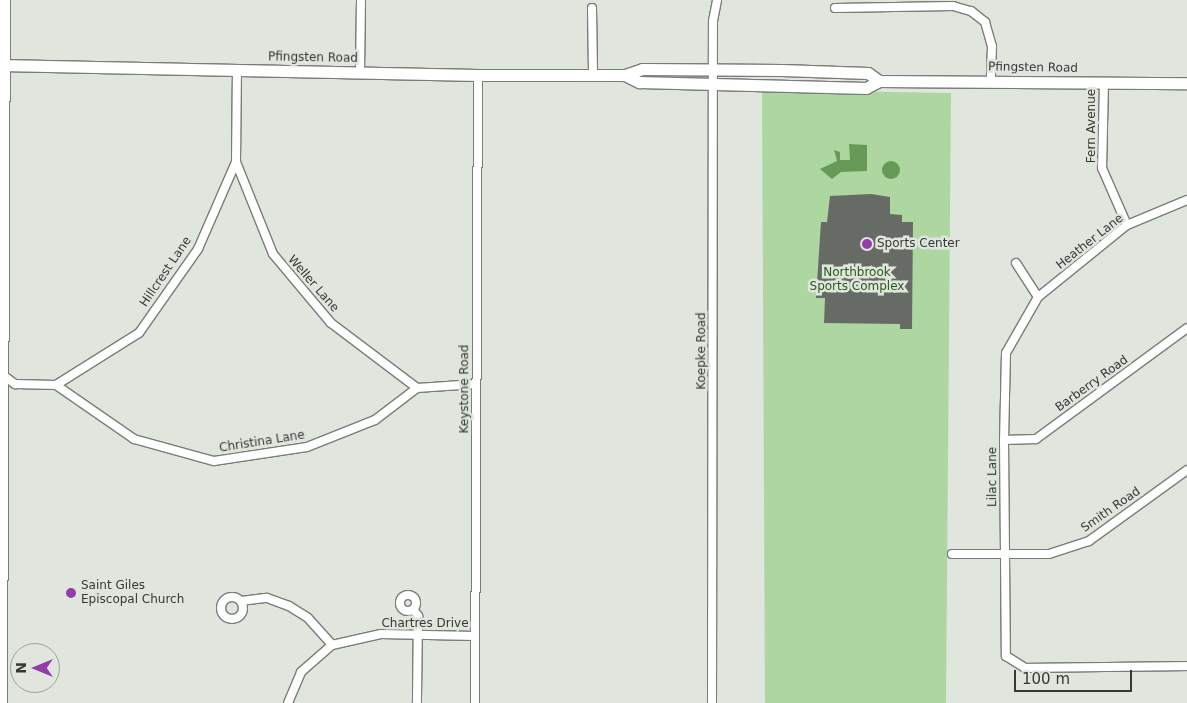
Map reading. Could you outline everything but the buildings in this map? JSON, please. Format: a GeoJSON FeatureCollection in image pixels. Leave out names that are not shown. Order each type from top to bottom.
{"type":"FeatureCollection","features":[{"type":"Feature","properties":{"kind":"main road"},"geometry":{"type":"LineString","coordinates":[[1,703],[1,256],[4,0]]}},
{"type":"Feature","properties":{"kind":"main road","name":"Pfingsten Road"},"geometry":{"type":"LineString","coordinates":[[2,66],[478,75],[625,75],[642,69],[782,70],[868,73],[879,81]]}},
{"type":"Feature","properties":{"kind":"main road"},"geometry":{"type":"LineString","coordinates":[[782,70],[782,85]]}},
{"type":"Feature","properties":{"kind":"main road","name":"Pfingsten Road"},"geometry":{"type":"LineString","coordinates":[[625,75],[639,82],[866,88],[879,81],[1187,84]]}},
{"type":"Feature","properties":{"kind":"street"},"geometry":{"type":"LineString","coordinates":[[360,72],[361,0]]}},
{"type":"Feature","properties":{"kind":"street","name":"Koepke Road"},"geometry":{"type":"LineString","coordinates":[[712,703],[713,22],[717,0]]}},
{"type":"Feature","properties":{"kind":"street"},"geometry":{"type":"LineString","coordinates":[[834,8],[953,6],[972,11],[985,22],[992,46],[991,81]]}},
{"type":"Feature","properties":{"kind":"street"},"geometry":{"type":"LineString","coordinates":[[592,8],[593,75]]}},
{"type":"Feature","properties":{"kind":"street","name":"Hillcrest Lane"},"geometry":{"type":"LineString","coordinates":[[56,384],[139,333],[198,249],[236,162],[237,71]]}},
{"type":"Feature","properties":{"kind":"street","name":"Keystone Road"},"geometry":{"type":"LineString","coordinates":[[475,703],[478,75]]}},
{"type":"Feature","properties":{"kind":"street","name":"Fern Avenue"},"geometry":{"type":"LineString","coordinates":[[1104,82],[1102,168],[1127,225]]}},
{"type":"Feature","properties":{"kind":"street","name":"Weller Lane"},"geometry":{"type":"LineString","coordinates":[[236,162],[273,254],[331,323],[417,388]]}},
{"type":"Feature","properties":{"kind":"street","name":"Heather Lane"},"geometry":{"type":"LineString","coordinates":[[1038,297],[1127,225],[1187,200]]}},
{"type":"Feature","properties":{"kind":"street"},"geometry":{"type":"LineString","coordinates":[[1016,263],[1038,297]]}},
{"type":"Feature","properties":{"kind":"street","name":"Lilac Lane"},"geometry":{"type":"LineString","coordinates":[[1038,297],[1006,353],[1004,440],[1006,656],[1012,664],[1025,668],[1101,669],[1187,666]]}},
{"type":"Feature","properties":{"kind":"street","name":"Barberry Road"},"geometry":{"type":"LineString","coordinates":[[1004,440],[1036,439],[1187,328]]}},
{"type":"Feature","properties":{"kind":"street"},"geometry":{"type":"LineString","coordinates":[[1,374],[14,384],[56,384]]}},
{"type":"Feature","properties":{"kind":"street","name":"Christina Lane"},"geometry":{"type":"LineString","coordinates":[[56,384],[134,439],[214,461],[307,447],[375,420],[417,388]]}},
{"type":"Feature","properties":{"kind":"street"},"geometry":{"type":"LineString","coordinates":[[417,388],[476,384]]}},
{"type":"Feature","properties":{"kind":"street","name":"Smith Road"},"geometry":{"type":"LineString","coordinates":[[952,554],[1049,554],[1089,541],[1187,470]]}},
{"type":"Feature","properties":{"kind":"street"},"geometry":{"type":"LineString","coordinates":[[241,601],[267,598],[289,606],[308,618],[332,645]]}},
{"type":"Feature","properties":{"kind":"street"},"geometry":{"type":"LineString","coordinates":[[413,609],[418,636],[417,703]]}},
{"type":"Feature","properties":{"kind":"street","name":"Chartres Drive"},"geometry":{"type":"LineString","coordinates":[[288,703],[301,672],[332,645],[381,634],[475,636]]}},
{"type":"Feature","properties":{"kind":"green space","name":"Northbrook Sports Complex"},"geometry":{"type":"Polygon","coordinates":[[[762,90],[951,93],[946,703],[765,703],[762,90]]]}},
{"type":"Feature","properties":{"kind":"shaded area"},"geometry":{"type":"Polygon","coordinates":[[[849,144],[867,145],[867,171],[841,172],[832,179],[820,169],[837,161],[834,150],[840,152],[840,160],[850,160],[849,144]]]}},
{"type":"Feature","properties":{"kind":"shaded area"},"geometry":{"type":"Polygon","coordinates":[[[891,161],[897,164],[900,170],[897,176],[891,179],[885,176],[882,170],[885,164],[891,161]]]}},
{"type":"Feature","properties":{"kind":"place","name":"Sports Center"},"geometry":{"type":"Point","coordinates":[867,244]}},
{"type":"Feature","properties":{"kind":"place","name":"Saint Giles Episcopal Church"},"geometry":{"type":"Point","coordinates":[71,593]}}]}
